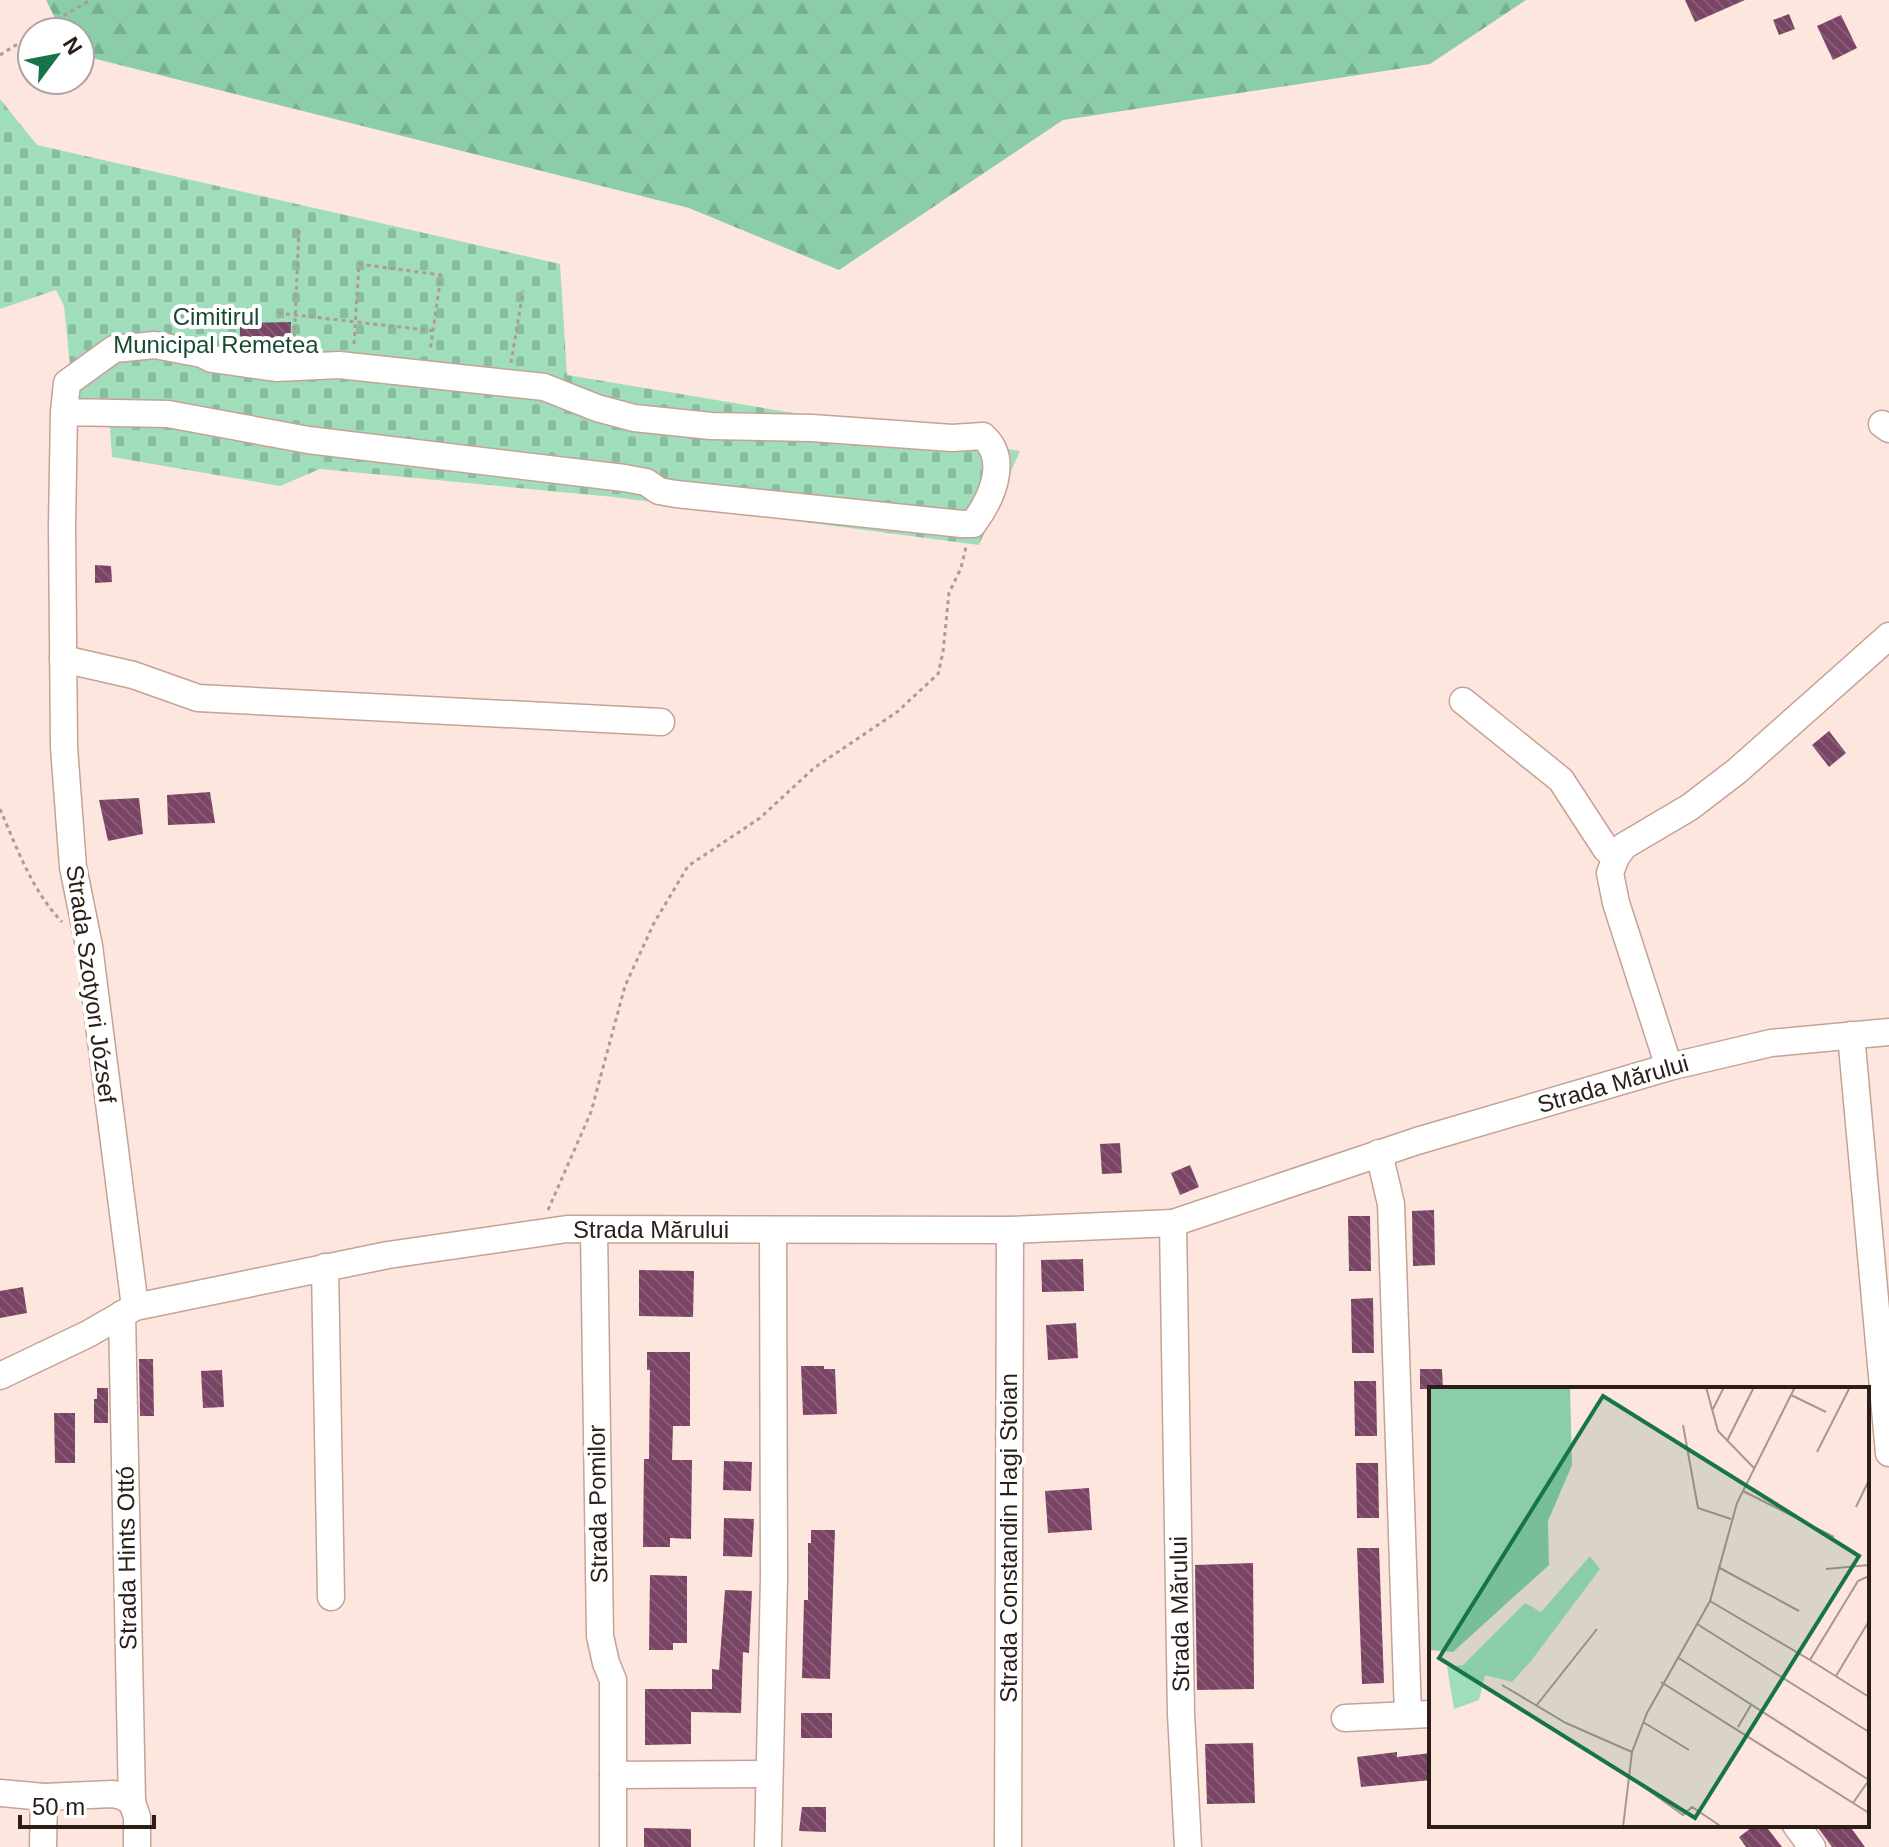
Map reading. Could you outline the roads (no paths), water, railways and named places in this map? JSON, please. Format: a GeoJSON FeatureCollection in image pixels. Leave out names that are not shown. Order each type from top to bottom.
{"type":"FeatureCollection","features":[{"type":"Feature","properties":{"kind":"street","name":"Strada Szotyori József"},"geometry":{"type":"LineString","coordinates":[[64,412],[168,414],[308,440],[624,478],[646,482],[659,491],[676,494],[973,524],[986,507],[995,482],[996,457],[991,443],[983,436],[952,438],[812,428],[711,426],[634,418],[597,408],[544,387],[339,365],[276,368],[212,359],[202,354],[155,345],[114,349],[67,383],[64,412],[64,747],[73,867],[89,946],[129,1310]]}},
{"type":"Feature","properties":{"kind":"street"},"geometry":{"type":"LineString","coordinates":[[1669,1067],[1616,903],[1610,873],[1616,857],[1624,846],[1690,807],[1737,771],[1889,636]]}},
{"type":"Feature","properties":{"kind":"street"},"geometry":{"type":"LineString","coordinates":[[63,659],[133,675],[198,698],[661,722]]}},
{"type":"Feature","properties":{"kind":"street"},"geometry":{"type":"LineString","coordinates":[[1463,701],[1561,780],[1606,849],[1616,857]]}},
{"type":"Feature","properties":{"kind":"street","name":"Strada Mărului"},"geometry":{"type":"LineString","coordinates":[[129,1310],[325,1267],[539,1232],[1010,1230],[1173,1223],[1379,1153],[1669,1067],[1771,1043],[1889,1032]]}},
{"type":"Feature","properties":{"kind":"street"},"geometry":{"type":"LineString","coordinates":[[1851,1035],[1889,1453]]}},
{"type":"Feature","properties":{"kind":"street"},"geometry":{"type":"LineString","coordinates":[[1345,1718],[1419,1714],[1391,1204],[1379,1153]]}},
{"type":"Feature","properties":{"kind":"street","name":"Strada Mărului"},"geometry":{"type":"LineString","coordinates":[[1173,1223],[1181,1714],[1188,1847]]}},
{"type":"Feature","properties":{"kind":"street","name":"Strada Pomilor"},"geometry":{"type":"LineString","coordinates":[[594,1230],[600,1636],[613,1680],[613,1847]]}},
{"type":"Feature","properties":{"kind":"street","name":"Strada Constandin Hagi Stoian"},"geometry":{"type":"LineString","coordinates":[[1008,1847],[1010,1230]]}},
{"type":"Feature","properties":{"kind":"street"},"geometry":{"type":"LineString","coordinates":[[768,1847],[774,1578],[773,1231]]}},
{"type":"Feature","properties":{"kind":"street"},"geometry":{"type":"LineString","coordinates":[[325,1267],[331,1597]]}},
{"type":"Feature","properties":{"kind":"street"},"geometry":{"type":"LineString","coordinates":[[0,1376],[88,1334],[129,1310]]}},
{"type":"Feature","properties":{"kind":"street","name":"Strada Hints Ottó"},"geometry":{"type":"LineString","coordinates":[[129,1310],[132,1802],[137,1817],[137,1847]]}},
{"type":"Feature","properties":{"kind":"street"},"geometry":{"type":"LineString","coordinates":[[613,1775],[768,1774]]}},
{"type":"Feature","properties":{"kind":"street"},"geometry":{"type":"LineString","coordinates":[[0,1793],[44,1797],[113,1794],[132,1802]]}},
{"type":"Feature","properties":{"kind":"street"},"geometry":{"type":"LineString","coordinates":[[43,1847],[44,1797]]}},
{"type":"Feature","properties":{"kind":"street"},"geometry":{"type":"LineString","coordinates":[[1797,1827],[1812,1847]]}},
{"type":"Feature","properties":{"kind":"park label","name":"Cimitirul Municipal Remetea"},"geometry":{"type":"Point","coordinates":[216,331]}}]}
